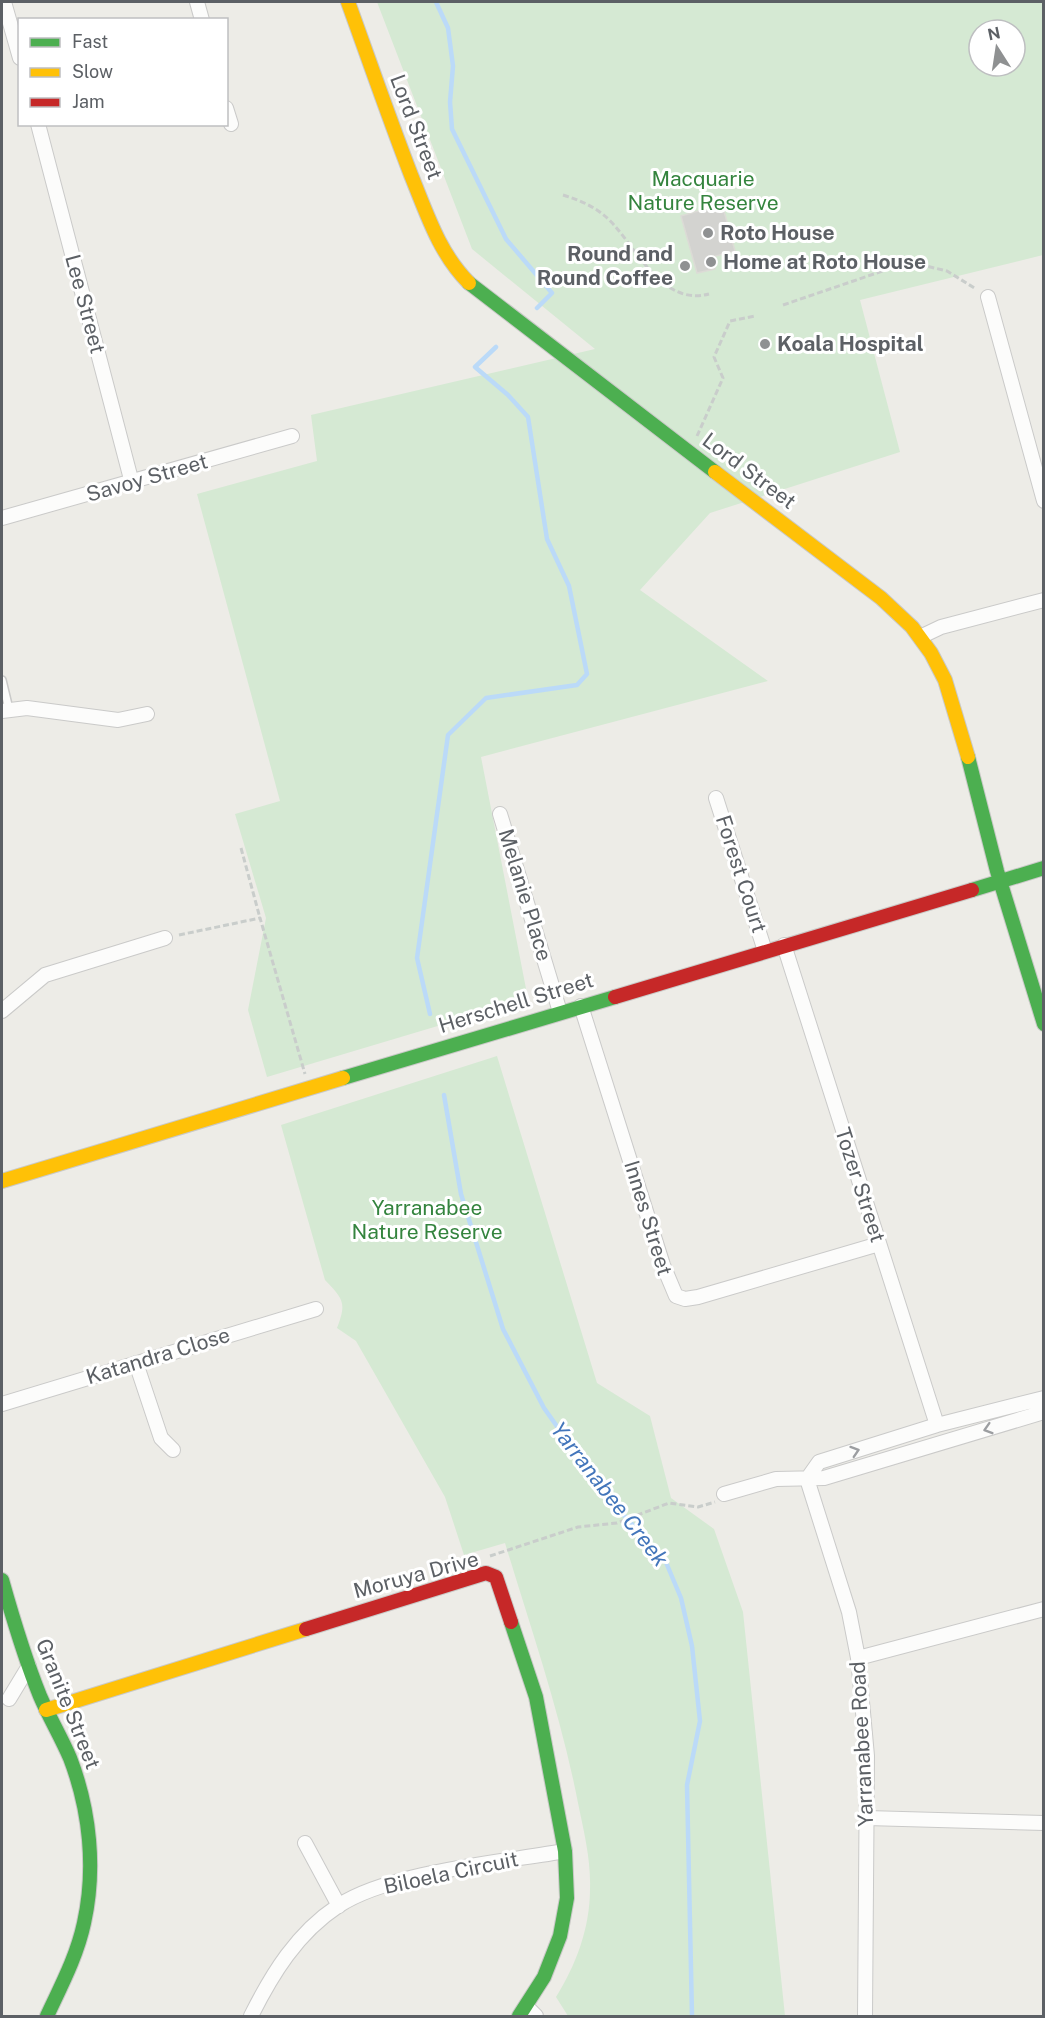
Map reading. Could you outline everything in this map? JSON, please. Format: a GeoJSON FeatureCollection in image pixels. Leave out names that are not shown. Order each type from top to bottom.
{"type":"FeatureCollection","features":[{"type":"Feature","properties":{"kind":"street"},"geometry":{"type":"LineString","coordinates":[[4,2],[18,51]]}},
{"type":"Feature","properties":{"kind":"street"},"geometry":{"type":"LineString","coordinates":[[197,2],[201,18]]}},
{"type":"Feature","properties":{"kind":"street","name":"Lord Street"},"geometry":{"type":"LineString","coordinates":[[348,2],[401,150],[438,242],[453,267],[474,288],[515,321],[881,598],[905,618],[920,637],[936,661],[950,692],[999,881],[1044,1024]]}},
{"type":"Feature","properties":{"kind":"street"},"geometry":{"type":"LineString","coordinates":[[228,114],[231,124]]}},
{"type":"Feature","properties":{"kind":"street","name":"Lee Street"},"geometry":{"type":"LineString","coordinates":[[39,126],[132,483]]}},
{"type":"Feature","properties":{"kind":"street"},"geometry":{"type":"LineString","coordinates":[[988,297],[1044,501]]}},
{"type":"Feature","properties":{"kind":"street","name":"Savoy Street"},"geometry":{"type":"LineString","coordinates":[[2,518],[292,436]]}},
{"type":"Feature","properties":{"kind":"street"},"geometry":{"type":"LineString","coordinates":[[920,637],[941,627],[1044,600]]}},
{"type":"Feature","properties":{"kind":"street"},"geometry":{"type":"LineString","coordinates":[[5,710],[27,708],[118,720],[147,714]]}},
{"type":"Feature","properties":{"kind":"street","name":"Forest Court"},"geometry":{"type":"LineString","coordinates":[[716,798],[765,951]]}},
{"type":"Feature","properties":{"kind":"street","name":"Melanie Place"},"geometry":{"type":"LineString","coordinates":[[500,814],[560,1012]]}},
{"type":"Feature","properties":{"kind":"street","name":"Herschell Street"},"geometry":{"type":"LineString","coordinates":[[2,1181],[1044,868]]}},
{"type":"Feature","properties":{"kind":"street"},"geometry":{"type":"LineString","coordinates":[[2,1011],[45,975],[165,938]]}},
{"type":"Feature","properties":{"kind":"street","name":"Tozer Street"},"geometry":{"type":"LineString","coordinates":[[784,945],[937,1425]]}},
{"type":"Feature","properties":{"kind":"street","name":"Innes Street"},"geometry":{"type":"LineString","coordinates":[[581,1006],[663,1265],[676,1296],[685,1299],[699,1297],[879,1244]]}},
{"type":"Feature","properties":{"kind":"street","name":"Katandra Close"},"geometry":{"type":"LineString","coordinates":[[2,1404],[136,1362],[316,1310]]}},
{"type":"Feature","properties":{"kind":"street"},"geometry":{"type":"LineString","coordinates":[[136,1362],[161,1438],[173,1450]]}},
{"type":"Feature","properties":{"kind":"street"},"geometry":{"type":"LineString","coordinates":[[807,1479],[819,1462],[937,1425],[1044,1398]]}},
{"type":"Feature","properties":{"kind":"street"},"geometry":{"type":"LineString","coordinates":[[724,1494],[776,1479],[824,1478],[1044,1412]]}},
{"type":"Feature","properties":{"kind":"street","name":"Yarranabee Road"},"geometry":{"type":"LineString","coordinates":[[807,1479],[849,1612],[858,1658],[867,1756],[865,2016]]}},
{"type":"Feature","properties":{"kind":"street","name":"Moruya Drive"},"geometry":{"type":"LineString","coordinates":[[46,1710],[486,1573],[496,1577],[536,1697],[565,1851],[567,1898],[560,1936],[528,2013]]}},
{"type":"Feature","properties":{"kind":"street","name":"Granite Street"},"geometry":{"type":"LineString","coordinates":[[2,1581],[37,1689],[73,1767],[81,1797],[89,1849],[89,1888],[84,1925],[63,1982],[47,2016]]}},
{"type":"Feature","properties":{"kind":"street"},"geometry":{"type":"LineString","coordinates":[[858,1658],[1044,1610]]}},
{"type":"Feature","properties":{"kind":"street"},"geometry":{"type":"LineString","coordinates":[[5,1700],[29,1666]]}},
{"type":"Feature","properties":{"kind":"street"},"geometry":{"type":"LineString","coordinates":[[5,1700],[37,1689]]}},
{"type":"Feature","properties":{"kind":"street"},"geometry":{"type":"LineString","coordinates":[[867,1818],[1044,1823]]}},
{"type":"Feature","properties":{"kind":"street"},"geometry":{"type":"LineString","coordinates":[[305,1843],[339,1906]]}},
{"type":"Feature","properties":{"kind":"street","name":"Biloela Circuit"},"geometry":{"type":"LineString","coordinates":[[251,2016],[273,1973],[286,1955],[339,1906],[376,1888],[414,1877],[565,1851]]}},
{"type":"Feature","properties":{"kind":"lane"},"geometry":{"type":"LineString","coordinates":[[2,680],[5,710]]}},
{"type":"Feature","properties":{"kind":"path"},"geometry":{"type":"LineString","coordinates":[[563,195],[585,202],[614,225],[628,246],[666,287],[697,297],[709,294]]}},
{"type":"Feature","properties":{"kind":"path"},"geometry":{"type":"LineString","coordinates":[[783,305],[909,262],[947,270],[988,297]]}},
{"type":"Feature","properties":{"kind":"path"},"geometry":{"type":"LineString","coordinates":[[689,452],[723,378],[714,357],[730,321],[755,316]]}},
{"type":"Feature","properties":{"kind":"path"},"geometry":{"type":"LineString","coordinates":[[241,848],[309,1088]]}},
{"type":"Feature","properties":{"kind":"path"},"geometry":{"type":"LineString","coordinates":[[165,938],[260,918]]}},
{"type":"Feature","properties":{"kind":"path"},"geometry":{"type":"LineString","coordinates":[[496,1577],[489,1556],[578,1527],[617,1523],[673,1502],[706,1506],[724,1494]]}},
{"type":"Feature","properties":{"kind":"green space","name":"Macquarie Nature Reserve"},"geometry":{"type":"Polygon","coordinates":[[[377,2],[1043,2],[1043,255],[860,300],[900,452],[710,513],[640,590],[768,681],[481,757],[528,999],[267,1077],[248,1010],[266,918],[235,814],[280,801],[197,494],[317,461],[311,415],[595,349],[472,249],[377,2]]]}},
{"type":"Feature","properties":{"kind":"green space","name":"Yarranabee Nature Reserve"},"geometry":{"type":"Polygon","coordinates":[[[497,1056],[597,1383],[650,1416],[671,1498],[714,1529],[743,1612],[785,2016],[568,2016],[556,1997],[576,1959],[585,1932],[589,1904],[588,1857],[563,1737],[505,1543],[464,1555],[445,1497],[356,1341],[337,1328],[342,1312],[342,1301],[325,1280],[281,1125],[497,1056]]]}},
{"type":"Feature","properties":{"kind":"building","name":"Roto House"},"geometry":{"type":"Polygon","coordinates":[[[722,204],[735,251],[712,257],[715,269],[697,273],[681,216],[722,204]]]}},
{"type":"Feature","properties":{"kind":"waterway"},"geometry":{"type":"LineString","coordinates":[[436,2],[448,28],[453,66],[450,102],[452,129],[506,239],[552,293],[537,308]]}},
{"type":"Feature","properties":{"kind":"waterway"},"geometry":{"type":"LineString","coordinates":[[430,1014],[417,958],[448,735],[486,698],[577,685],[587,674],[569,586],[547,539],[528,417],[508,395],[475,367],[496,347]]}},
{"type":"Feature","properties":{"kind":"waterway","name":"Yarranabee Creek"},"geometry":{"type":"LineString","coordinates":[[444,1095],[461,1194],[503,1329],[544,1408],[607,1497],[665,1560],[681,1598],[692,1646],[700,1721],[687,1785],[692,2016]]}},
{"type":"Feature","properties":{"kind":"traffic: fast"},"geometry":{"type":"LineString","coordinates":[[469,283],[715,472]]}},
{"type":"Feature","properties":{"kind":"traffic: fast"},"geometry":{"type":"LineString","coordinates":[[968,757],[997,871],[1044,1024]]}},
{"type":"Feature","properties":{"kind":"traffic: fast"},"geometry":{"type":"LineString","coordinates":[[972,890],[1044,868]]}},
{"type":"Feature","properties":{"kind":"traffic: fast"},"geometry":{"type":"LineString","coordinates":[[343,1078],[615,997]]}},
{"type":"Feature","properties":{"kind":"traffic: fast"},"geometry":{"type":"LineString","coordinates":[[2,1580],[35,1682],[77,1778],[89,1840],[90,1882],[84,1923],[73,1959],[47,2016]]}},
{"type":"Feature","properties":{"kind":"traffic: fast"},"geometry":{"type":"LineString","coordinates":[[511,1622],[536,1697],[565,1851],[567,1898],[560,1936],[544,1977],[519,2016]]}},
{"type":"Feature","properties":{"kind":"traffic: slow"},"geometry":{"type":"LineString","coordinates":[[348,2],[428,218],[450,259],[469,283]]}},
{"type":"Feature","properties":{"kind":"traffic: slow"},"geometry":{"type":"LineString","coordinates":[[715,472],[881,598],[912,627],[931,653],[945,680],[968,757]]}},
{"type":"Feature","properties":{"kind":"traffic: slow"},"geometry":{"type":"LineString","coordinates":[[2,1181],[343,1078]]}},
{"type":"Feature","properties":{"kind":"traffic: slow"},"geometry":{"type":"LineString","coordinates":[[46,1710],[306,1629]]}},
{"type":"Feature","properties":{"kind":"traffic: jam"},"geometry":{"type":"LineString","coordinates":[[615,997],[972,890]]}},
{"type":"Feature","properties":{"kind":"traffic: jam"},"geometry":{"type":"LineString","coordinates":[[306,1629],[486,1573],[496,1577],[511,1622]]}},
{"type":"Feature","properties":{"kind":"place","name":"Roto House"},"geometry":{"type":"Point","coordinates":[708,233]}},
{"type":"Feature","properties":{"kind":"place","name":"Home at Roto House"},"geometry":{"type":"Point","coordinates":[711,262]}},
{"type":"Feature","properties":{"kind":"place","name":"Round and Round Coffee"},"geometry":{"type":"Point","coordinates":[685,266]}},
{"type":"Feature","properties":{"kind":"place","name":"Koala Hospital"},"geometry":{"type":"Point","coordinates":[765,344]}}]}
